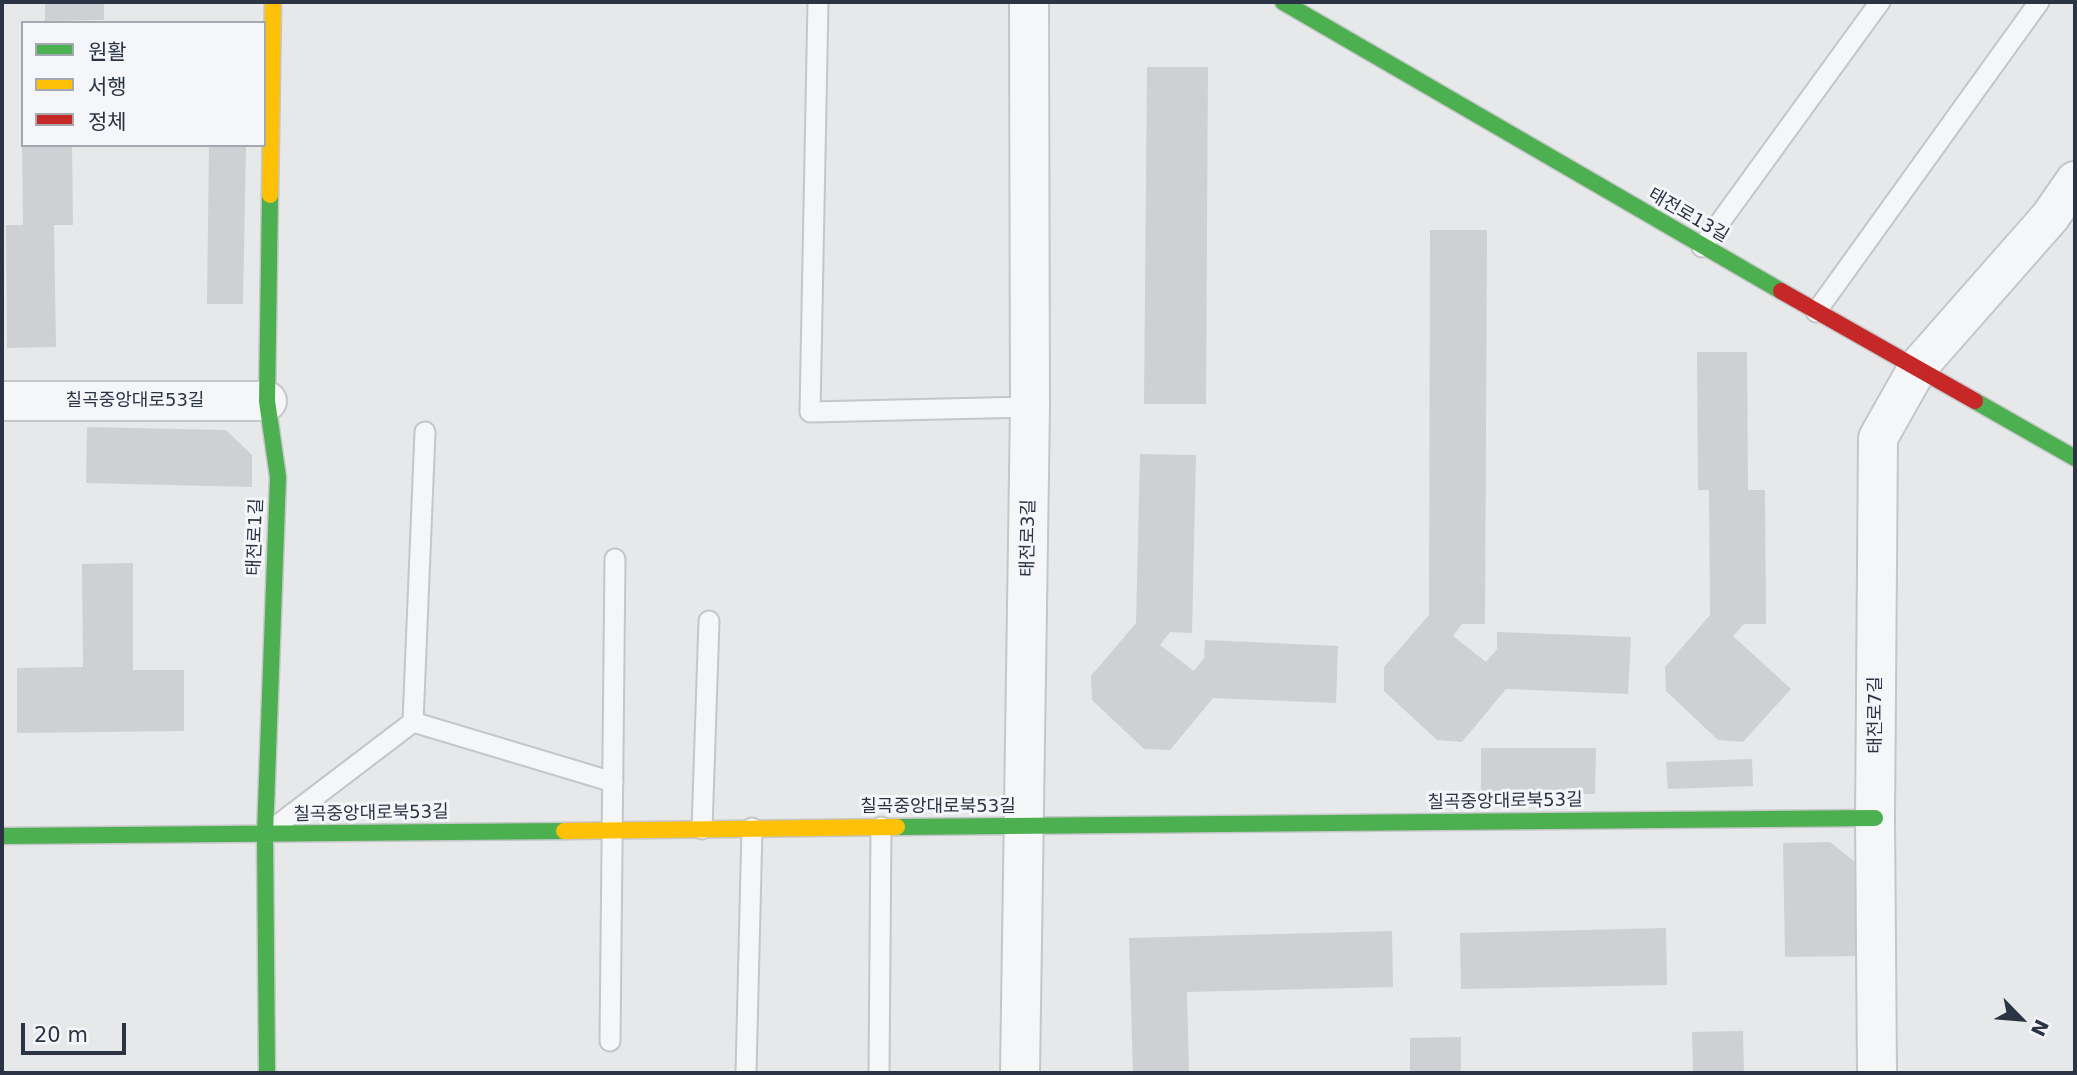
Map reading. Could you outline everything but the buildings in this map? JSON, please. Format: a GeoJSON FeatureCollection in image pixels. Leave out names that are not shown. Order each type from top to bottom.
{"type":"FeatureCollection","features":[{"type":"Feature","properties":{"kind":"street","name":"태전로1길"},"geometry":{"type":"LineString","coordinates":[[267,1073],[265,834],[278,477],[267,401],[273,2]]}},
{"type":"Feature","properties":{"kind":"street","name":"태전로3길"},"geometry":{"type":"LineString","coordinates":[[1020,1073],[1026,826],[1030,407],[1029,2]]}},
{"type":"Feature","properties":{"kind":"street","name":"태전로13길"},"geometry":{"type":"LineString","coordinates":[[1283,2],[1702,247],[2075,458]]}},
{"type":"Feature","properties":{"kind":"street","name":"태전로7길"},"geometry":{"type":"LineString","coordinates":[[1877,1073],[1875,818],[1878,438],[1918,367],[2050,217],[2075,181]]}},
{"type":"Feature","properties":{"kind":"street","name":"칠곡중앙대로53길"},"geometry":{"type":"LineString","coordinates":[[2,401],[267,401]]}},
{"type":"Feature","properties":{"kind":"street","name":"칠곡중앙대로북53길"},"geometry":{"type":"LineString","coordinates":[[2,836],[1875,818]]}},
{"type":"Feature","properties":{"kind":"lane"},"geometry":{"type":"LineString","coordinates":[[818,2],[810,412],[1030,407]]}},
{"type":"Feature","properties":{"kind":"lane"},"geometry":{"type":"LineString","coordinates":[[1702,247],[1880,2]]}},
{"type":"Feature","properties":{"kind":"lane"},"geometry":{"type":"LineString","coordinates":[[1816,312],[2039,2]]}},
{"type":"Feature","properties":{"kind":"lane"},"geometry":{"type":"LineString","coordinates":[[413,722],[425,432]]}},
{"type":"Feature","properties":{"kind":"lane"},"geometry":{"type":"LineString","coordinates":[[610,1041],[615,559]]}},
{"type":"Feature","properties":{"kind":"lane"},"geometry":{"type":"LineString","coordinates":[[702,829],[709,621]]}},
{"type":"Feature","properties":{"kind":"lane"},"geometry":{"type":"LineString","coordinates":[[265,834],[413,722]]}},
{"type":"Feature","properties":{"kind":"lane"},"geometry":{"type":"LineString","coordinates":[[413,722],[613,782]]}},
{"type":"Feature","properties":{"kind":"lane"},"geometry":{"type":"LineString","coordinates":[[879,1073],[881,827]]}},
{"type":"Feature","properties":{"kind":"lane"},"geometry":{"type":"LineString","coordinates":[[746,1073],[751,828]]}},
{"type":"Feature","properties":{"kind":"traffic: fast"},"geometry":{"type":"LineString","coordinates":[[1283,2],[1781,291]]}},
{"type":"Feature","properties":{"kind":"traffic: fast"},"geometry":{"type":"LineString","coordinates":[[267,1073],[265,834],[278,477],[267,401],[270,195]]}},
{"type":"Feature","properties":{"kind":"traffic: fast"},"geometry":{"type":"LineString","coordinates":[[1975,401],[2075,458]]}},
{"type":"Feature","properties":{"kind":"traffic: fast"},"geometry":{"type":"LineString","coordinates":[[897,827],[1875,818]]}},
{"type":"Feature","properties":{"kind":"traffic: fast"},"geometry":{"type":"LineString","coordinates":[[2,836],[564,831]]}},
{"type":"Feature","properties":{"kind":"traffic: slow"},"geometry":{"type":"LineString","coordinates":[[270,195],[273,2]]}},
{"type":"Feature","properties":{"kind":"traffic: slow"},"geometry":{"type":"LineString","coordinates":[[564,831],[897,827]]}},
{"type":"Feature","properties":{"kind":"traffic: jam"},"geometry":{"type":"LineString","coordinates":[[1781,291],[1975,401]]}}]}
